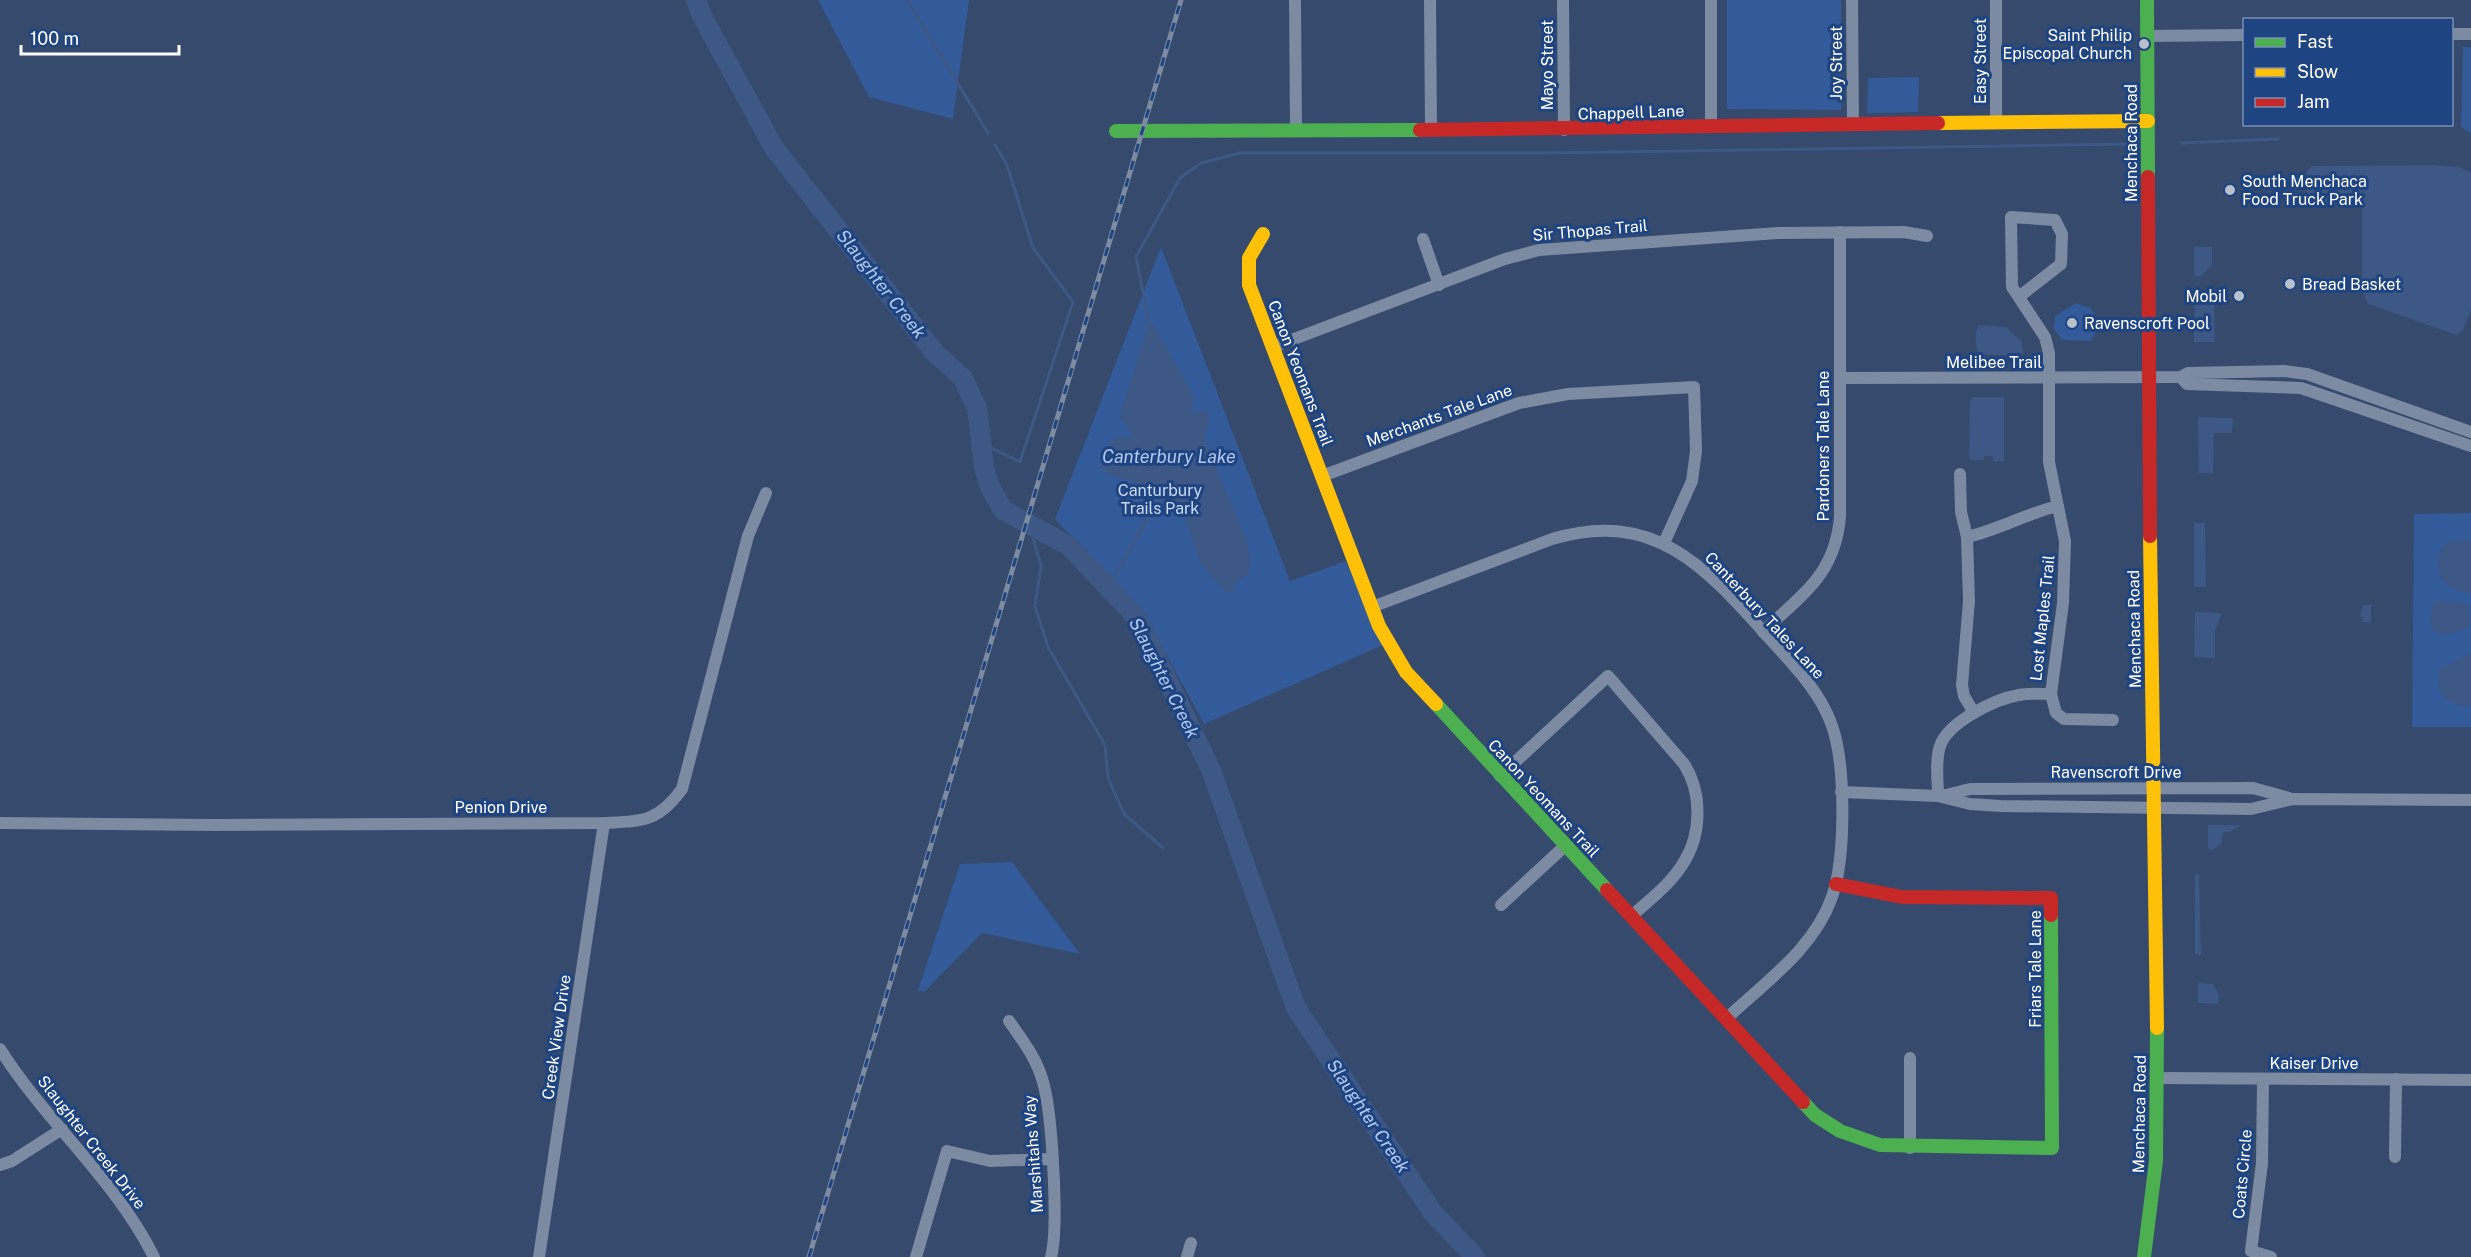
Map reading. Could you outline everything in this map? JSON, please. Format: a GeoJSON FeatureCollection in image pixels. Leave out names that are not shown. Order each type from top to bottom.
{"type":"FeatureCollection","features":[{"type":"Feature","properties":{"kind":"street"},"geometry":{"type":"LineString","coordinates":[[1295,0],[1296,130]]}},
{"type":"Feature","properties":{"kind":"street"},"geometry":{"type":"LineString","coordinates":[[1430,0],[1431,130]]}},
{"type":"Feature","properties":{"kind":"street","name":"Mayo Street"},"geometry":{"type":"LineString","coordinates":[[1563,0],[1564,130]]}},
{"type":"Feature","properties":{"kind":"street"},"geometry":{"type":"LineString","coordinates":[[1710,0],[1711,125]]}},
{"type":"Feature","properties":{"kind":"street","name":"Joy Street"},"geometry":{"type":"LineString","coordinates":[[1852,0],[1853,125]]}},
{"type":"Feature","properties":{"kind":"street","name":"Easy Street"},"geometry":{"type":"LineString","coordinates":[[1996,0],[1996,123]]}},
{"type":"Feature","properties":{"kind":"street","name":"Menchaca Road"},"geometry":{"type":"LineString","coordinates":[[2144,1257],[2156,1161],[2158,1078],[2152,808],[2147,0]]}},
{"type":"Feature","properties":{"kind":"street"},"geometry":{"type":"LineString","coordinates":[[2453,34],[2471,34]]}},
{"type":"Feature","properties":{"kind":"street"},"geometry":{"type":"LineString","coordinates":[[2147,36],[2243,35]]}},
{"type":"Feature","properties":{"kind":"street","name":"Chappell Lane"},"geometry":{"type":"LineString","coordinates":[[1116,131],[1564,130],[1711,125],[2148,121]]}},
{"type":"Feature","properties":{"kind":"street","name":"Lost Maples Trail"},"geometry":{"type":"LineString","coordinates":[[2020,296],[2061,264],[2062,234],[2055,220],[2011,217],[2012,287],[2020,296],[2048,345],[2049,462],[2065,541],[2064,586],[2051,694],[2056,713],[2064,720],[2113,720]]}},
{"type":"Feature","properties":{"kind":"street","name":"Sir Thopas Trail"},"geometry":{"type":"LineString","coordinates":[[1273,347],[1518,255],[1539,250],[1778,233],[1904,231],[1927,236]]}},
{"type":"Feature","properties":{"kind":"street","name":"Pardoners Tale Lane"},"geometry":{"type":"LineString","coordinates":[[1763,632],[1827,567],[1836,543],[1840,517],[1840,232]]}},
{"type":"Feature","properties":{"kind":"street","name":"Canon Yeomans Trail"},"geometry":{"type":"LineString","coordinates":[[1263,234],[1251,248],[1247,272],[1273,347],[1383,636],[1406,672],[1804,1104],[1827,1123],[1867,1142],[1910,1148],[2052,1148]]}},
{"type":"Feature","properties":{"kind":"street"},"geometry":{"type":"LineString","coordinates":[[1423,239],[1439,285]]}},
{"type":"Feature","properties":{"kind":"street"},"geometry":{"type":"LineString","coordinates":[[2471,432],[2307,374],[2284,371],[2188,373],[2181,377],[2187,384],[2301,388],[2471,446]]}},
{"type":"Feature","properties":{"kind":"street","name":"Melibee Trail"},"geometry":{"type":"LineString","coordinates":[[1840,378],[2181,377]]}},
{"type":"Feature","properties":{"kind":"street","name":"Merchants Tale Lane"},"geometry":{"type":"LineString","coordinates":[[1322,476],[1519,403],[1568,394],[1694,387],[1696,451],[1692,482],[1664,543]]}},
{"type":"Feature","properties":{"kind":"street"},"geometry":{"type":"LineString","coordinates":[[1960,474],[1961,512],[1967,537],[1969,601],[1962,685],[1964,696],[1974,713]]}},
{"type":"Feature","properties":{"kind":"street","name":"Penion Drive"},"geometry":{"type":"LineString","coordinates":[[0,823],[215,825],[604,823],[638,821],[658,815],[682,789],[748,536],[766,493]]}},
{"type":"Feature","properties":{"kind":"street"},"geometry":{"type":"LineString","coordinates":[[1967,537],[1999,529],[2034,513],[2058,506]]}},
{"type":"Feature","properties":{"kind":"street","name":"Canterbury Tales Lane"},"geometry":{"type":"LineString","coordinates":[[1372,607],[1566,535],[1610,530],[1626,532],[1664,543],[1695,562],[1807,681],[1830,720],[1839,747],[1840,857],[1836,884],[1824,918],[1806,943],[1726,1018]]}},
{"type":"Feature","properties":{"kind":"street"},"geometry":{"type":"LineString","coordinates":[[1500,776],[1608,676],[1684,764],[1690,774],[1697,801],[1696,829],[1684,862],[1668,883],[1632,916]]}},
{"type":"Feature","properties":{"kind":"street"},"geometry":{"type":"LineString","coordinates":[[1938,796],[1940,744],[1950,730],[1974,713],[2006,698],[2051,694]]}},
{"type":"Feature","properties":{"kind":"street","name":"Ravenscroft Drive"},"geometry":{"type":"LineString","coordinates":[[1938,796],[1970,789],[2253,788],[2293,799]]}},
{"type":"Feature","properties":{"kind":"street","name":"Ravenscroft Drive"},"geometry":{"type":"LineString","coordinates":[[1841,792],[1938,796],[1970,804],[2001,807],[2251,809],[2293,799],[2471,800]]}},
{"type":"Feature","properties":{"kind":"street","name":"Creek View Drive"},"geometry":{"type":"LineString","coordinates":[[539,1257],[604,823]]}},
{"type":"Feature","properties":{"kind":"street"},"geometry":{"type":"LineString","coordinates":[[1502,905],[1566,846]]}},
{"type":"Feature","properties":{"kind":"street","name":"Friars Tale Lane"},"geometry":{"type":"LineString","coordinates":[[1836,884],[1902,897],[2051,898],[2052,1148]]}},
{"type":"Feature","properties":{"kind":"street","name":"Marshitahs Way"},"geometry":{"type":"LineString","coordinates":[[1010,1022],[1028,1048],[1043,1083],[1051,1159],[1054,1221],[1051,1257]]}},
{"type":"Feature","properties":{"kind":"street","name":"Slaughter Creek Drive"},"geometry":{"type":"LineString","coordinates":[[0,1049],[120,1201],[143,1235],[154,1257]]}},
{"type":"Feature","properties":{"kind":"street"},"geometry":{"type":"LineString","coordinates":[[1910,1058],[1910,1148]]}},
{"type":"Feature","properties":{"kind":"street","name":"Kaiser Drive"},"geometry":{"type":"LineString","coordinates":[[2158,1078],[2471,1080]]}},
{"type":"Feature","properties":{"kind":"street","name":"Coats Circle"},"geometry":{"type":"LineString","coordinates":[[2264,1079],[2262,1163],[2251,1251],[2271,1257]]}},
{"type":"Feature","properties":{"kind":"street"},"geometry":{"type":"LineString","coordinates":[[2395,1157],[2396,1079]]}},
{"type":"Feature","properties":{"kind":"street"},"geometry":{"type":"LineString","coordinates":[[0,1166],[20,1157],[62,1129]]}},
{"type":"Feature","properties":{"kind":"street"},"geometry":{"type":"LineString","coordinates":[[916,1257],[947,1151],[990,1161],[1051,1159]]}},
{"type":"Feature","properties":{"kind":"street"},"geometry":{"type":"LineString","coordinates":[[1187,1257],[1191,1243]]}},
{"type":"Feature","properties":{"kind":"green space"},"geometry":{"type":"Polygon","coordinates":[[[818,0],[969,0],[953,119],[869,97],[818,0]]]}},
{"type":"Feature","properties":{"kind":"green space"},"geometry":{"type":"Polygon","coordinates":[[[1727,0],[1841,0],[1841,110],[1727,109],[1727,0]]]}},
{"type":"Feature","properties":{"kind":"green space"},"geometry":{"type":"Polygon","coordinates":[[[2463,47],[2471,47],[2471,133],[2461,127],[2463,47]]]}},
{"type":"Feature","properties":{"kind":"green space"},"geometry":{"type":"Polygon","coordinates":[[[1919,77],[1918,112],[1867,113],[1868,78],[1919,77]]]}},
{"type":"Feature","properties":{"kind":"green space","name":"Canturbury Trails Park"},"geometry":{"type":"Polygon","coordinates":[[[1161,247],[1290,581],[1346,561],[1383,645],[1204,724],[1145,615],[1055,519],[1161,247]]]}},
{"type":"Feature","properties":{"kind":"green space"},"geometry":{"type":"Polygon","coordinates":[[[2076,303],[2090,308],[2098,320],[2097,330],[2090,341],[2062,340],[2054,329],[2055,316],[2076,303]]]}},
{"type":"Feature","properties":{"kind":"green space"},"geometry":{"type":"Polygon","coordinates":[[[2471,513],[2471,727],[2412,727],[2414,514],[2471,513]]]}},
{"type":"Feature","properties":{"kind":"green space"},"geometry":{"type":"Polygon","coordinates":[[[1012,862],[1080,954],[982,933],[924,992],[918,990],[960,864],[1012,862]]]}},
{"type":"Feature","properties":{"kind":"water"},"geometry":{"type":"Polygon","coordinates":[[[2312,166],[2459,167],[2471,173],[2471,310],[2463,330],[2457,335],[2368,304],[2362,291],[2362,208],[2357,205],[2316,204],[2312,202],[2307,192],[2306,173],[2312,166]]]}},
{"type":"Feature","properties":{"kind":"water"},"geometry":{"type":"Polygon","coordinates":[[[2194,247],[2212,247],[2212,265],[2200,277],[2194,276],[2194,247]]]}},
{"type":"Feature","properties":{"kind":"water"},"geometry":{"type":"Polygon","coordinates":[[[2195,296],[2211,297],[2214,305],[2215,342],[2194,342],[2195,296]]]}},
{"type":"Feature","properties":{"kind":"water","name":"Canterbury Lake"},"geometry":{"type":"Polygon","coordinates":[[[1152,323],[1194,397],[1192,414],[1206,411],[1210,417],[1204,439],[1246,540],[1251,561],[1249,573],[1235,583],[1233,592],[1227,593],[1201,564],[1184,516],[1178,510],[1141,492],[1139,484],[1108,474],[1102,468],[1112,439],[1134,436],[1120,416],[1148,326],[1152,323]]]}},
{"type":"Feature","properties":{"kind":"water"},"geometry":{"type":"Polygon","coordinates":[[[1979,325],[2006,327],[2022,342],[2023,354],[2019,356],[1979,354],[1976,332],[1979,325]]]}},
{"type":"Feature","properties":{"kind":"water"},"geometry":{"type":"Polygon","coordinates":[[[1973,397],[2004,397],[2004,461],[1993,461],[1993,456],[1984,456],[1984,460],[1972,460],[1969,457],[1970,399],[1973,397]]]}},
{"type":"Feature","properties":{"kind":"water"},"geometry":{"type":"Polygon","coordinates":[[[2198,417],[2233,418],[2232,433],[2214,433],[2213,473],[2199,473],[2198,417]]]}},
{"type":"Feature","properties":{"kind":"water"},"geometry":{"type":"Polygon","coordinates":[[[2194,523],[2205,523],[2206,587],[2194,587],[2194,523]]]}},
{"type":"Feature","properties":{"kind":"water"},"geometry":{"type":"Polygon","coordinates":[[[2471,540],[2471,593],[2452,588],[2445,582],[2440,576],[2438,560],[2447,542],[2471,540]]]}},
{"type":"Feature","properties":{"kind":"water"},"geometry":{"type":"Polygon","coordinates":[[[2437,601],[2460,602],[2468,606],[2471,620],[2466,629],[2442,634],[2433,629],[2430,615],[2437,601]]]}},
{"type":"Feature","properties":{"kind":"water"},"geometry":{"type":"Polygon","coordinates":[[[2363,605],[2371,605],[2371,623],[2362,622],[2363,617],[2360,617],[2363,605]]]}},
{"type":"Feature","properties":{"kind":"water"},"geometry":{"type":"Polygon","coordinates":[[[2195,612],[2222,613],[2215,631],[2215,658],[2194,657],[2195,612]]]}},
{"type":"Feature","properties":{"kind":"water"},"geometry":{"type":"Polygon","coordinates":[[[2471,653],[2471,706],[2455,704],[2449,701],[2441,691],[2438,677],[2440,669],[2471,653]]]}},
{"type":"Feature","properties":{"kind":"water"},"geometry":{"type":"Polygon","coordinates":[[[2208,825],[2241,825],[2230,832],[2223,832],[2222,842],[2212,851],[2208,848],[2208,825]]]}},
{"type":"Feature","properties":{"kind":"water"},"geometry":{"type":"Polygon","coordinates":[[[2195,874],[2199,874],[2201,955],[2195,954],[2195,874]]]}},
{"type":"Feature","properties":{"kind":"water"},"geometry":{"type":"Polygon","coordinates":[[[2198,983],[2213,984],[2219,995],[2218,1004],[2198,1003],[2198,983]]]}},
{"type":"Feature","properties":{"kind":"waterway","name":"Slaughter Creek"},"geometry":{"type":"LineString","coordinates":[[696,0],[702,16],[774,148],[935,353],[963,378],[977,408],[984,467],[990,487],[1003,510],[1069,546],[1138,619],[1211,770],[1296,1008],[1433,1213],[1475,1257]]}},
{"type":"Feature","properties":{"kind":"waterway"},"geometry":{"type":"LineString","coordinates":[[907,0],[988,133]]}},
{"type":"Feature","properties":{"kind":"waterway"},"geometry":{"type":"LineString","coordinates":[[2182,143],[2278,139]]}},
{"type":"Feature","properties":{"kind":"waterway"},"geometry":{"type":"LineString","coordinates":[[1150,329],[1136,257],[1180,178],[1201,163],[1240,153],[1547,153],[2127,144]]}},
{"type":"Feature","properties":{"kind":"waterway"},"geometry":{"type":"LineString","coordinates":[[983,444],[1020,462],[1073,302],[1033,248],[1007,165],[995,145]]}},
{"type":"Feature","properties":{"kind":"waterway"},"geometry":{"type":"LineString","coordinates":[[1107,587],[1126,558],[1154,506]]}},
{"type":"Feature","properties":{"kind":"waterway"},"geometry":{"type":"LineString","coordinates":[[1029,524],[1041,566],[1035,606],[1048,647],[1105,745],[1108,778],[1124,814],[1163,848]]}},
{"type":"Feature","properties":{"kind":"railway"},"geometry":{"type":"LineString","coordinates":[[809,1257],[1181,0]]}},
{"type":"Feature","properties":{"kind":"traffic: fast"},"geometry":{"type":"LineString","coordinates":[[2147,0],[2148,177]]}},
{"type":"Feature","properties":{"kind":"traffic: fast"},"geometry":{"type":"LineString","coordinates":[[1116,131],[1420,130]]}},
{"type":"Feature","properties":{"kind":"traffic: fast"},"geometry":{"type":"LineString","coordinates":[[1436,704],[1607,890]]}},
{"type":"Feature","properties":{"kind":"traffic: fast"},"geometry":{"type":"LineString","coordinates":[[1803,1102],[1815,1115],[1840,1131],[1880,1145],[2052,1148],[2051,915]]}},
{"type":"Feature","properties":{"kind":"traffic: fast"},"geometry":{"type":"LineString","coordinates":[[2144,1257],[2156,1161],[2157,1028]]}},
{"type":"Feature","properties":{"kind":"traffic: slow"},"geometry":{"type":"LineString","coordinates":[[1938,123],[2148,121]]}},
{"type":"Feature","properties":{"kind":"traffic: slow"},"geometry":{"type":"LineString","coordinates":[[1263,234],[1249,258],[1249,285],[1379,626],[1406,672],[1436,704]]}},
{"type":"Feature","properties":{"kind":"traffic: slow"},"geometry":{"type":"LineString","coordinates":[[2150,536],[2157,1028]]}},
{"type":"Feature","properties":{"kind":"traffic: jam"},"geometry":{"type":"LineString","coordinates":[[1420,130],[1938,123]]}},
{"type":"Feature","properties":{"kind":"traffic: jam"},"geometry":{"type":"LineString","coordinates":[[2148,177],[2150,536]]}},
{"type":"Feature","properties":{"kind":"traffic: jam"},"geometry":{"type":"LineString","coordinates":[[1836,884],[1902,897],[2051,898],[2051,915]]}},
{"type":"Feature","properties":{"kind":"traffic: jam"},"geometry":{"type":"LineString","coordinates":[[1607,890],[1803,1102]]}},
{"type":"Feature","properties":{"kind":"place","name":"Saint Philip Episcopal Church"},"geometry":{"type":"Point","coordinates":[2144,44]}},
{"type":"Feature","properties":{"kind":"place","name":"South Menchaca Food Truck Park"},"geometry":{"type":"Point","coordinates":[2230,190]}},
{"type":"Feature","properties":{"kind":"place","name":"Bread Basket"},"geometry":{"type":"Point","coordinates":[2290,284]}},
{"type":"Feature","properties":{"kind":"place","name":"Mobil"},"geometry":{"type":"Point","coordinates":[2239,296]}},
{"type":"Feature","properties":{"kind":"place","name":"Ravenscroft Pool"},"geometry":{"type":"Point","coordinates":[2072,323]}}]}
